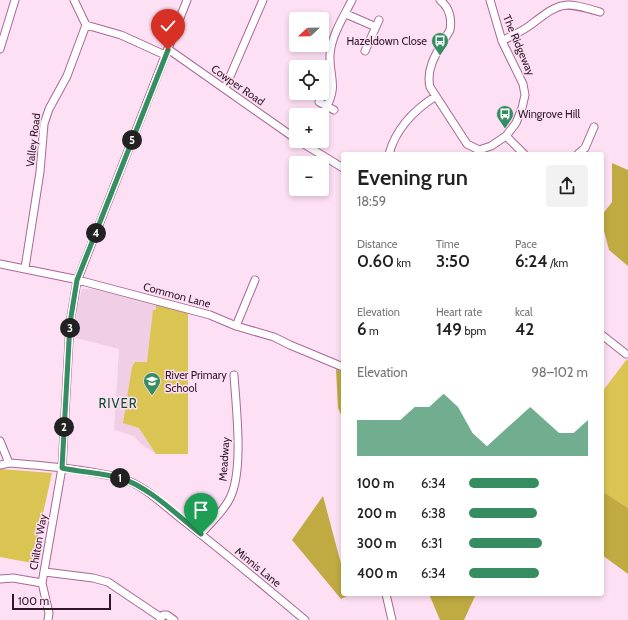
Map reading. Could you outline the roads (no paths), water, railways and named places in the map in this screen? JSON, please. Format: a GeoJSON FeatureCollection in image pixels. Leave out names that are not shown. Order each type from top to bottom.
{"type":"FeatureCollection","features":[{"type":"Feature","properties":{"kind":"street"},"geometry":{"type":"LineString","coordinates":[[0,49],[15,0]]}},
{"type":"Feature","properties":{"kind":"street"},"geometry":{"type":"LineString","coordinates":[[74,0],[86,25]]}},
{"type":"Feature","properties":{"kind":"street","name":"Chilton Way"},"geometry":{"type":"LineString","coordinates":[[48,620],[49,613],[42,583],[62,468],[70,323],[77,280],[187,0]]}},
{"type":"Feature","properties":{"kind":"street"},"geometry":{"type":"LineString","coordinates":[[225,88],[263,0]]}},
{"type":"Feature","properties":{"kind":"street"},"geometry":{"type":"LineString","coordinates":[[327,106],[333,93],[330,55],[332,43],[352,0]]}},
{"type":"Feature","properties":{"kind":"street"},"geometry":{"type":"LineString","coordinates":[[390,152],[398,133],[414,111],[436,96],[430,87],[428,73],[450,30],[451,24],[448,9],[440,0]]}},
{"type":"Feature","properties":{"kind":"street","name":"The Ridgeway"},"geometry":{"type":"LineString","coordinates":[[436,96],[467,144],[479,150],[491,146],[506,136],[516,123],[525,95],[523,84],[502,41],[490,0]]}},
{"type":"Feature","properties":{"kind":"street"},"geometry":{"type":"LineString","coordinates":[[502,41],[528,27],[546,12],[563,2],[580,3],[600,12]]}},
{"type":"Feature","properties":{"kind":"street"},"geometry":{"type":"LineString","coordinates":[[346,14],[376,27]]}},
{"type":"Feature","properties":{"kind":"street"},"geometry":{"type":"LineString","coordinates":[[365,51],[379,20]]}},
{"type":"Feature","properties":{"kind":"street","name":"Cowper Road"},"geometry":{"type":"LineString","coordinates":[[86,25],[127,37],[166,52],[225,88],[289,134]]}},
{"type":"Feature","properties":{"kind":"street","name":"Valley Road"},"geometry":{"type":"LineString","coordinates":[[25,268],[40,172],[44,124],[48,109],[67,76],[86,25]]}},
{"type":"Feature","properties":{"kind":"street"},"geometry":{"type":"LineString","coordinates":[[319,102],[334,110]]}},
{"type":"Feature","properties":{"kind":"street"},"geometry":{"type":"LineString","coordinates":[[580,152],[585,148],[594,127]]}},
{"type":"Feature","properties":{"kind":"street"},"geometry":{"type":"LineString","coordinates":[[506,136],[522,152]]}},
{"type":"Feature","properties":{"kind":"street"},"geometry":{"type":"LineString","coordinates":[[310,148],[341,167]]}},
{"type":"Feature","properties":{"kind":"street","name":"Common Lane"},"geometry":{"type":"LineString","coordinates":[[0,264],[25,268],[182,306],[210,315],[236,326],[274,337],[290,346],[341,366]]}},
{"type":"Feature","properties":{"kind":"street"},"geometry":{"type":"LineString","coordinates":[[236,326],[255,280]]}},
{"type":"Feature","properties":{"kind":"street"},"geometry":{"type":"LineString","coordinates":[[604,337],[626,354]]}},
{"type":"Feature","properties":{"kind":"street","name":"Meadway"},"geometry":{"type":"LineString","coordinates":[[201,534],[228,501],[232,492],[238,455],[234,375]]}},
{"type":"Feature","properties":{"kind":"street"},"geometry":{"type":"LineString","coordinates":[[0,440],[9,464]]}},
{"type":"Feature","properties":{"kind":"street","name":"Minnis Lane"},"geometry":{"type":"LineString","coordinates":[[0,465],[9,464],[62,468],[120,478],[132,483],[144,490],[201,534],[305,620]]}},
{"type":"Feature","properties":{"kind":"street"},"geometry":{"type":"LineString","coordinates":[[45,572],[93,578],[108,582],[160,619],[167,615],[174,620]]}},
{"type":"Feature","properties":{"kind":"street"},"geometry":{"type":"LineString","coordinates":[[0,579],[13,578],[42,583]]}},
{"type":"Feature","properties":{"kind":"street"},"geometry":{"type":"LineString","coordinates":[[386,596],[392,620]]}},
{"type":"Feature","properties":{"kind":"place","name":"Hazeldown Close"},"geometry":{"type":"Point","coordinates":[440,56]}},
{"type":"Feature","properties":{"kind":"place","name":"Wingrove Hill"},"geometry":{"type":"Point","coordinates":[505,129]}},
{"type":"Feature","properties":{"kind":"place","name":"River Primary School"},"geometry":{"type":"Point","coordinates":[152,396]}},
{"type":"Feature","properties":{"kind":"district","name":"RIVER"},"geometry":{"type":"Point","coordinates":[118,403]}}]}
